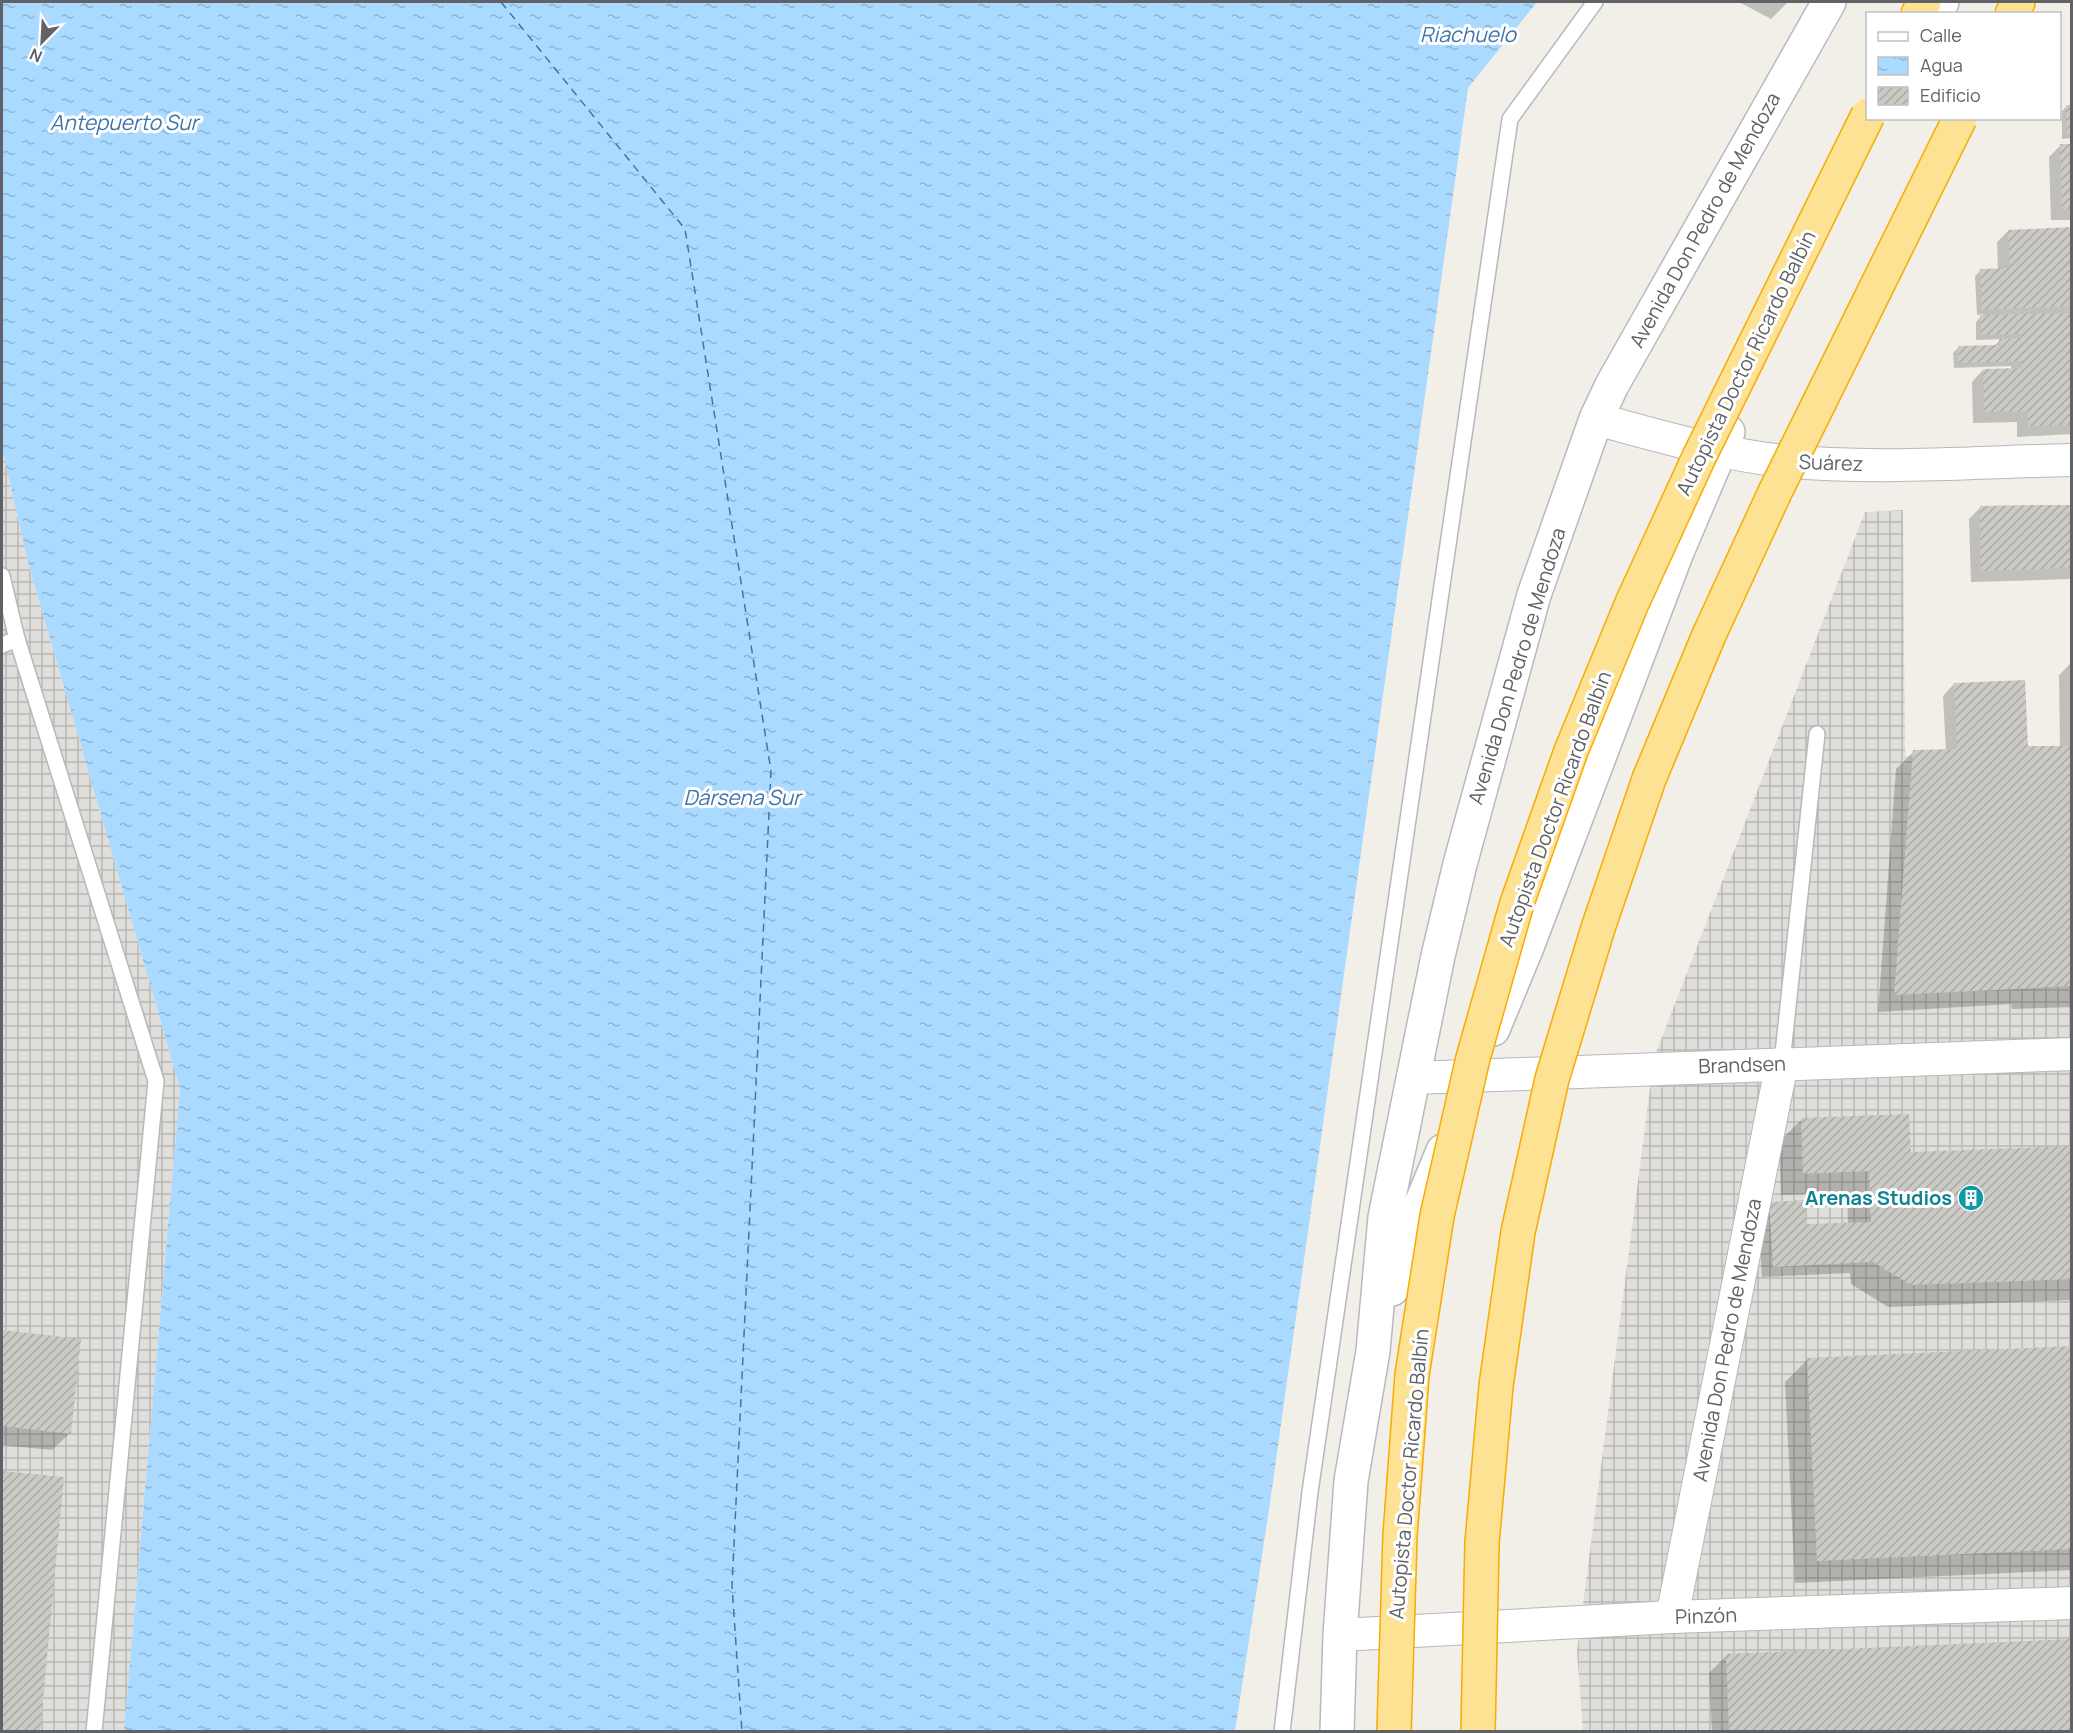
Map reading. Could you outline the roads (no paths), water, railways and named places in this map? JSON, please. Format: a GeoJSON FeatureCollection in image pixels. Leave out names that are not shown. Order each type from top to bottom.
{"type":"FeatureCollection","features":[{"type":"Feature","properties":{"kind":"highway","name":"Autopista Doctor Ricardo Balbín"},"geometry":{"type":"LineString","coordinates":[[1394,1731],[1400,1536],[1414,1364],[1437,1216],[1473,1058],[1517,903],[1571,751],[1632,603],[1699,457],[1866,119]]}},
{"type":"Feature","properties":{"kind":"highway"},"geometry":{"type":"LineString","coordinates":[[1478,1731],[1482,1543],[1496,1386],[1518,1232],[1552,1078],[1598,928],[1649,779],[1709,635],[1775,492],[1959,120]]}},
{"type":"Feature","properties":{"kind":"main road","name":"Avenida Don Pedro de Mendoza"},"geometry":{"type":"LineString","coordinates":[[1337,1731],[1340,1635],[1351,1481],[1373,1351],[1384,1217],[1440,944],[1499,718],[1534,595],[1596,420],[1612,385],[1829,2]]}},
{"type":"Feature","properties":{"kind":"main road","name":"Avenida Don Pedro de Mendoza"},"geometry":{"type":"LineString","coordinates":[[1373,1351],[1411,1228],[1527,947],[1677,552],[1719,451],[1881,120]]}},
{"type":"Feature","properties":{"kind":"street","name":"Suárez"},"geometry":{"type":"LineString","coordinates":[[1596,420],[1719,451],[1783,460],[1852,465],[2072,460]]}},
{"type":"Feature","properties":{"kind":"street","name":"Brandsen"},"geometry":{"type":"LineString","coordinates":[[1413,1078],[2072,1054]]}},
{"type":"Feature","properties":{"kind":"street","name":"Avenida Don Pedro de Mendoza"},"geometry":{"type":"LineString","coordinates":[[1672,1617],[1782,1063]]}},
{"type":"Feature","properties":{"kind":"street","name":"Pinzón"},"geometry":{"type":"LineString","coordinates":[[1340,1635],[1672,1617],[2072,1603]]}},
{"type":"Feature","properties":{"kind":"lane"},"geometry":{"type":"LineString","coordinates":[[1282,1731],[1312,1480],[1510,119],[1595,2]]}},
{"type":"Feature","properties":{"kind":"lane"},"geometry":{"type":"LineString","coordinates":[[2,576],[17,639],[156,1081],[94,1731]]}},
{"type":"Feature","properties":{"kind":"lane"},"geometry":{"type":"LineString","coordinates":[[2,645],[17,639]]}},
{"type":"Feature","properties":{"kind":"lane"},"geometry":{"type":"LineString","coordinates":[[1782,1063],[1817,734]]}},
{"type":"Feature","properties":{"kind":"water","name":"Dársena Sur"},"geometry":{"type":"Polygon","coordinates":[[[2,2],[1537,2],[1468,88],[1269,1510],[1235,1731],[124,1731],[180,1088],[29,566],[2,449],[2,2]]]}},
{"type":"Feature","properties":{"kind":"place","name":"Arenas Studios"},"geometry":{"type":"Point","coordinates":[1971,1198]}},
{"type":"Feature","properties":{"kind":"water label","name":"Riachuelo"},"geometry":{"type":"Point","coordinates":[1468,35]}},
{"type":"Feature","properties":{"kind":"water label","name":"Antepuerto Sur"},"geometry":{"type":"Point","coordinates":[124,123]}}]}
